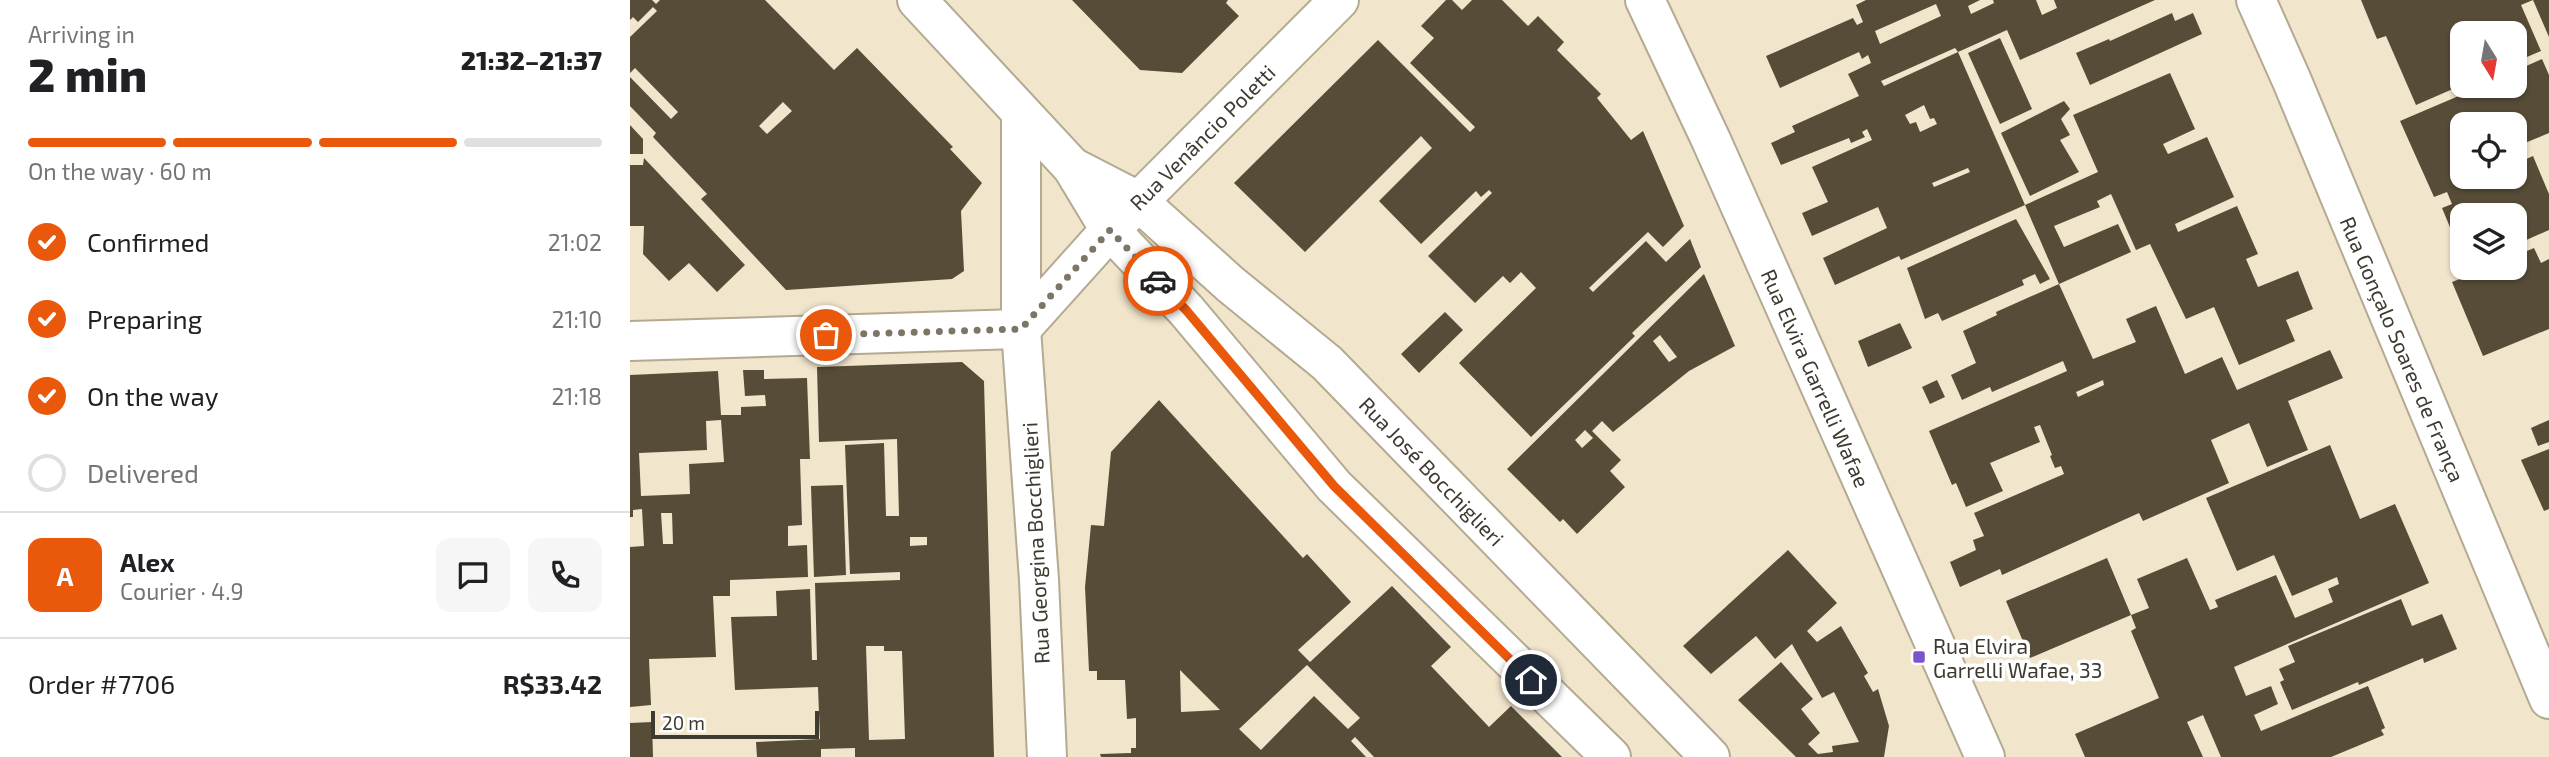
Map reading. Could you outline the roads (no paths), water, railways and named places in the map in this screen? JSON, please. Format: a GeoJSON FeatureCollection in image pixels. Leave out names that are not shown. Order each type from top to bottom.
{"type":"FeatureCollection","features":[{"type":"Feature","properties":{"kind":"street"},"geometry":{"type":"LineString","coordinates":[[917,0],[1072,167],[1110,230],[1186,310],[1334,486],[1611,757]]}},
{"type":"Feature","properties":{"kind":"street","name":"Rua Venâncio Poletti"},"geometry":{"type":"LineString","coordinates":[[1021,329],[1138,201],[1339,0]]}},
{"type":"Feature","properties":{"kind":"street","name":"Rua Elvira Garrelli Wafae"},"geometry":{"type":"LineString","coordinates":[[1645,0],[1711,140],[1985,757]]}},
{"type":"Feature","properties":{"kind":"street","name":"Rua Gonçalo Soares de França"},"geometry":{"type":"LineString","coordinates":[[2256,0],[2549,699]]}},
{"type":"Feature","properties":{"kind":"street","name":"Rua Georgina Bocchiglieri"},"geometry":{"type":"LineString","coordinates":[[1021,113],[1021,329],[1039,580],[1047,757]]}},
{"type":"Feature","properties":{"kind":"street","name":"Rua José Bocchiglieri"},"geometry":{"type":"LineString","coordinates":[[1072,167],[1138,201],[1230,284],[1327,363],[1710,757]]}},
{"type":"Feature","properties":{"kind":"street"},"geometry":{"type":"LineString","coordinates":[[630,341],[1021,329]]}},
{"type":"Feature","properties":{"kind":"place","name":"Rua Elvira Garrelli Wafae, 33"},"geometry":{"type":"Point","coordinates":[1919,657]}}]}
